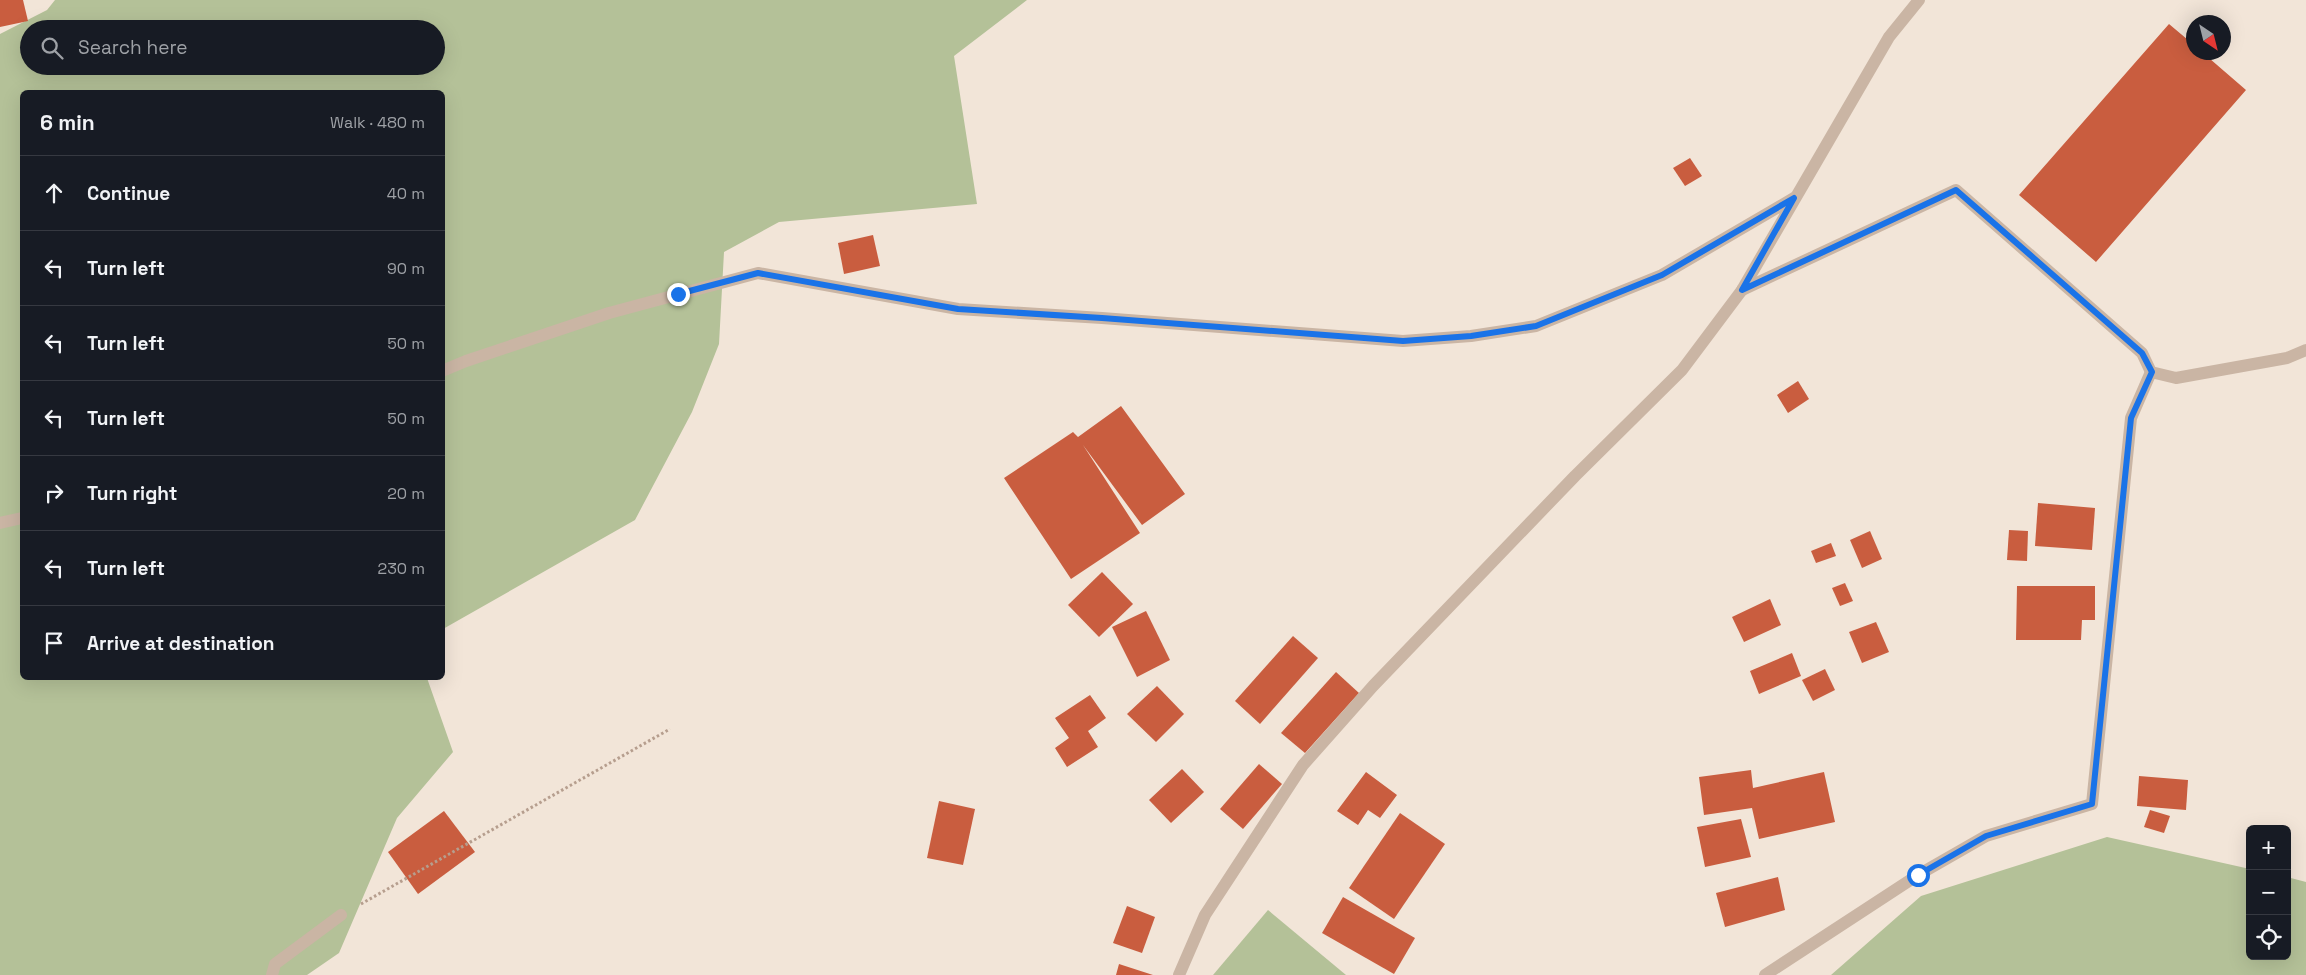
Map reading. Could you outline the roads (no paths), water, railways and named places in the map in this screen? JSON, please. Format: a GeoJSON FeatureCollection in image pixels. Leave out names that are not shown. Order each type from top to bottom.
{"type":"FeatureCollection","features":[{"type":"Feature","properties":{"kind":"street"},"geometry":{"type":"LineString","coordinates":[[1179,975],[1205,916],[1303,765],[1420,637],[1575,476],[1682,370],[1742,290],[1889,37],[1918,0]]}},
{"type":"Feature","properties":{"kind":"street"},"geometry":{"type":"LineString","coordinates":[[1742,290],[1956,190],[2142,353],[2152,372],[2176,378],[2287,358],[2306,350]]}},
{"type":"Feature","properties":{"kind":"street"},"geometry":{"type":"LineString","coordinates":[[445,370],[609,313],[758,273],[958,309],[1403,341],[1471,336],[1536,326],[1662,275],[1794,198]]}},
{"type":"Feature","properties":{"kind":"street"},"geometry":{"type":"LineString","coordinates":[[1765,975],[1918,875],[1986,836],[2092,804],[2131,418],[2152,372]]}},
{"type":"Feature","properties":{"kind":"street"},"geometry":{"type":"LineString","coordinates":[[0,523],[20,518]]}},
{"type":"Feature","properties":{"kind":"street"},"geometry":{"type":"LineString","coordinates":[[272,975],[275,964],[341,915]]}}]}
